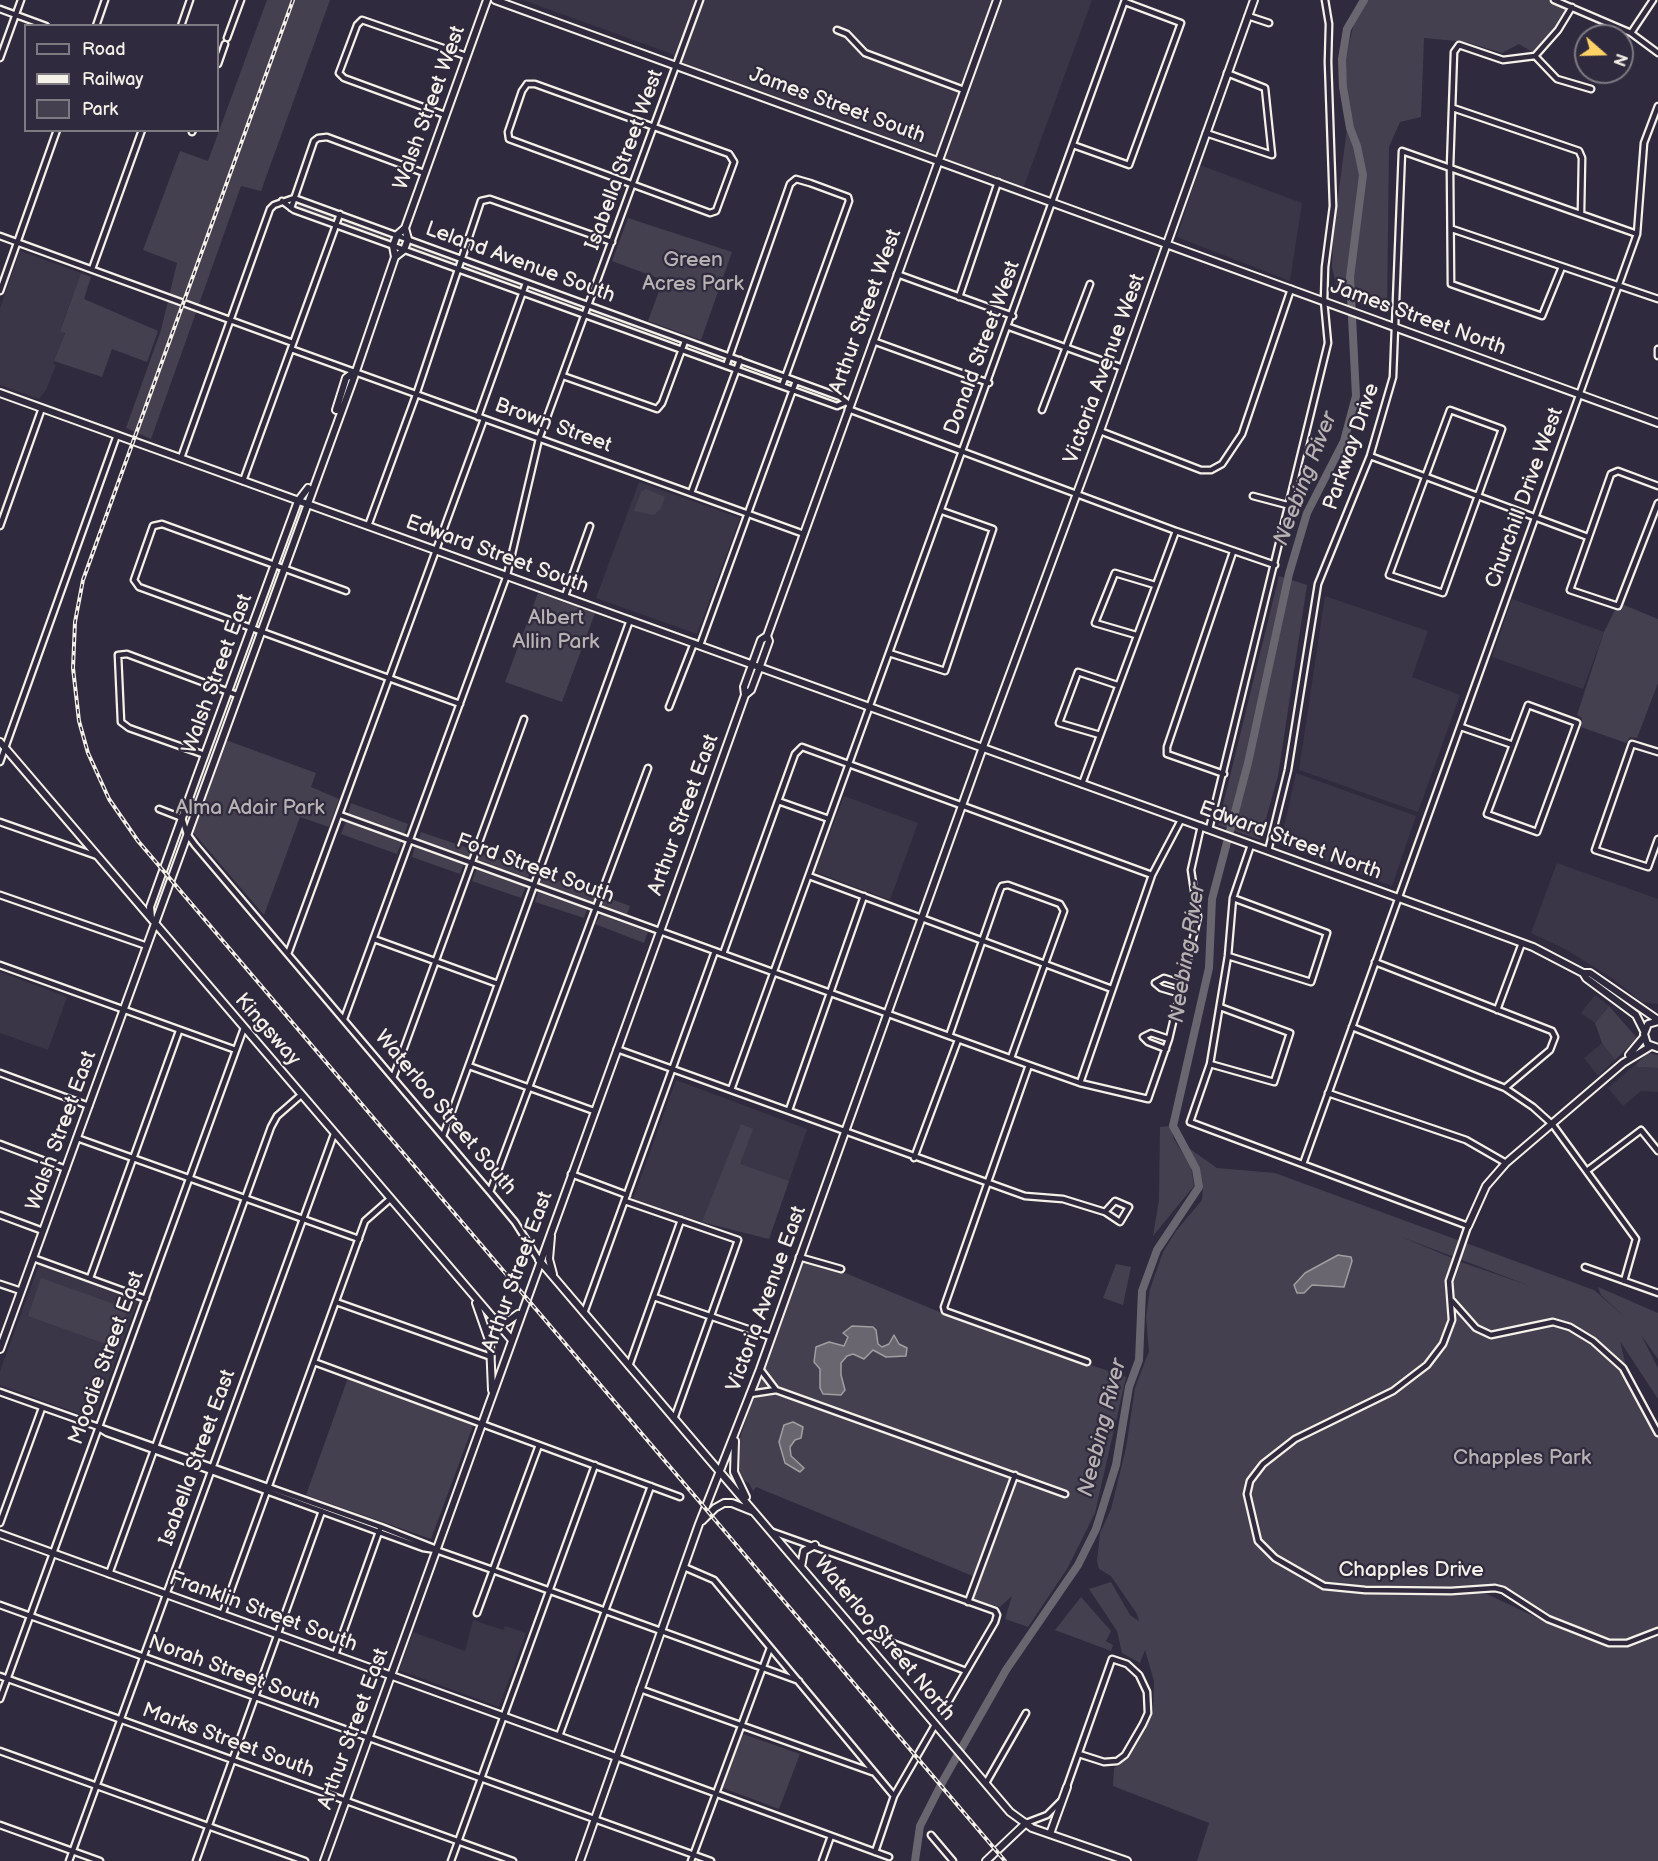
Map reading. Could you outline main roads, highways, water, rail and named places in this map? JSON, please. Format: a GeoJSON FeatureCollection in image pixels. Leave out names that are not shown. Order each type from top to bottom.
{"type":"FeatureCollection","features":[{"type":"Feature","properties":{"kind":"waterway","name":"Neebing River"},"geometry":{"type":"LineString","coordinates":[[915,1861],[920,1826],[944,1779],[1006,1670],[1078,1565],[1096,1529],[1116,1465],[1129,1387],[1139,1360],[1142,1291],[1157,1250],[1199,1187],[1196,1169],[1173,1126],[1209,968],[1212,899],[1248,763],[1289,574],[1307,513],[1344,441],[1356,396],[1350,277],[1363,175],[1357,146],[1350,128],[1343,87],[1342,59],[1347,29],[1364,0]]}},
{"type":"Feature","properties":{"kind":"railway"},"geometry":{"type":"LineString","coordinates":[[293,0],[83,580],[75,622],[73,668],[79,721],[88,753],[109,799],[138,841],[1005,1861]]}},
{"type":"Feature","properties":{"kind":"park label","name":"Green Acres Park"},"geometry":{"type":"Point","coordinates":[693,273]}},
{"type":"Feature","properties":{"kind":"park label","name":"Albert Allin Park"},"geometry":{"type":"Point","coordinates":[556,631]}},
{"type":"Feature","properties":{"kind":"park label","name":"Alma Adair Park"},"geometry":{"type":"Point","coordinates":[250,809]}},
{"type":"Feature","properties":{"kind":"park label","name":"Chapples Park"},"geometry":{"type":"Point","coordinates":[1522,1459]}}]}
